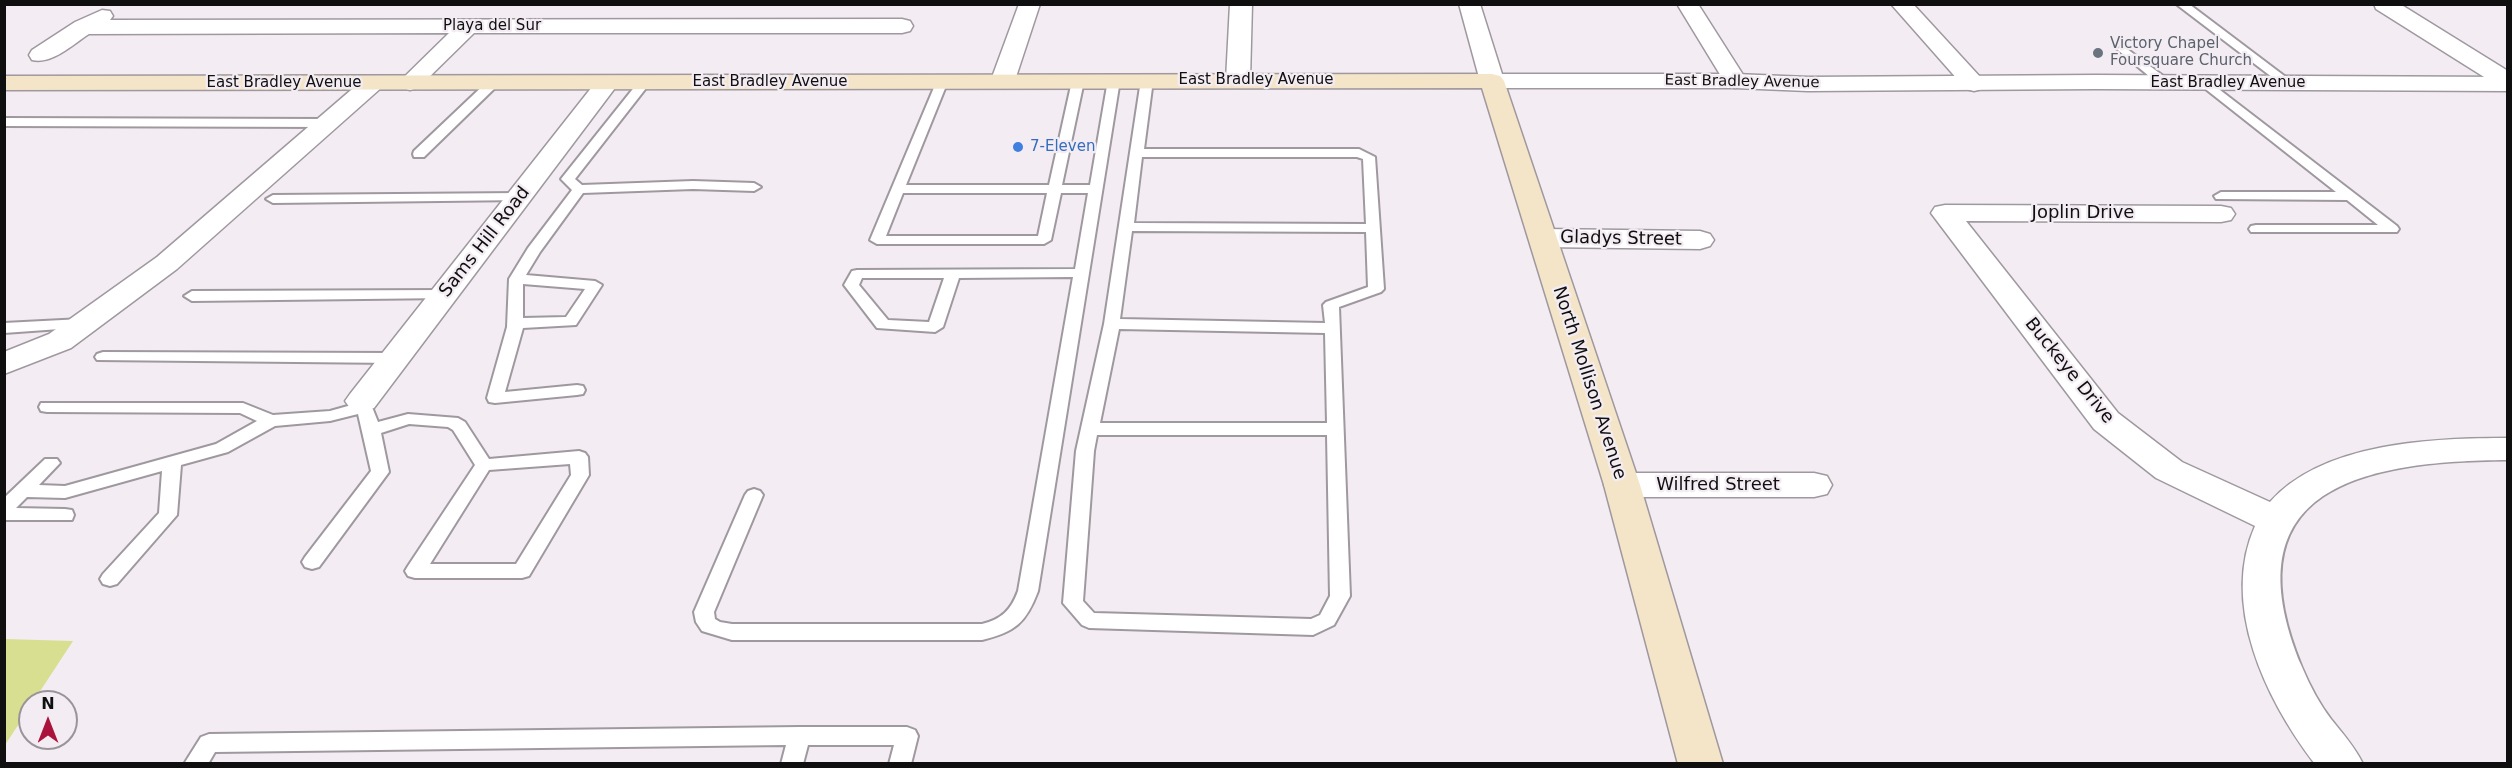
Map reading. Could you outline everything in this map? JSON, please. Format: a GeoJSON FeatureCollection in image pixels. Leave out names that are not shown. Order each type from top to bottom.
{"type":"FeatureCollection","features":[{"type":"Feature","properties":{"kind":"main road","name":"East Bradley Avenue"},"geometry":{"type":"LineString","coordinates":[[4,83],[1492,81]]}},
{"type":"Feature","properties":{"kind":"main road","name":"North Mollison Avenue"},"geometry":{"type":"LineString","coordinates":[[1492,81],[1622,485],[1701,764]]}},
{"type":"Feature","properties":{"kind":"street"},"geometry":{"type":"LineString","coordinates":[[40,55],[120,4]]}},
{"type":"Feature","properties":{"kind":"street"},"geometry":{"type":"LineString","coordinates":[[227,27],[259,4]]}},
{"type":"Feature","properties":{"kind":"street"},"geometry":{"type":"LineString","coordinates":[[371,26],[398,4]]}},
{"type":"Feature","properties":{"kind":"street"},"geometry":{"type":"LineString","coordinates":[[548,26],[570,4]]}},
{"type":"Feature","properties":{"kind":"street"},"geometry":{"type":"LineString","coordinates":[[694,26],[711,4]]}},
{"type":"Feature","properties":{"kind":"street"},"geometry":{"type":"LineString","coordinates":[[834,26],[846,4]]}},
{"type":"Feature","properties":{"kind":"street"},"geometry":{"type":"LineString","coordinates":[[1003,80],[1030,4]]}},
{"type":"Feature","properties":{"kind":"street"},"geometry":{"type":"LineString","coordinates":[[1238,80],[1241,4]]}},
{"type":"Feature","properties":{"kind":"street","name":"North Mollison Avenue"},"geometry":{"type":"LineString","coordinates":[[1469,4],[1492,81]]}},
{"type":"Feature","properties":{"kind":"street"},"geometry":{"type":"LineString","coordinates":[[1687,4],[1735,81]]}},
{"type":"Feature","properties":{"kind":"street"},"geometry":{"type":"LineString","coordinates":[[1901,4],[1974,84]]}},
{"type":"Feature","properties":{"kind":"street"},"geometry":{"type":"LineString","coordinates":[[2384,4],[2508,83]]}},
{"type":"Feature","properties":{"kind":"street"},"geometry":{"type":"LineString","coordinates":[[410,83],[469,26]]}},
{"type":"Feature","properties":{"kind":"street","name":"Playa del Sur"},"geometry":{"type":"LineString","coordinates":[[83,27],[902,26]]}},
{"type":"Feature","properties":{"kind":"street","name":"East Bradley Avenue"},"geometry":{"type":"LineString","coordinates":[[1492,81],[1735,81],[1808,84],[2508,83]]}},
{"type":"Feature","properties":{"kind":"street"},"geometry":{"type":"LineString","coordinates":[[4,364],[60,341],[167,263],[373,83]]}},
{"type":"Feature","properties":{"kind":"street","name":"Sams Hill Road"},"geometry":{"type":"LineString","coordinates":[[363,404],[395,358],[607,83]]}},
{"type":"Feature","properties":{"kind":"street","name":"Joplin Drive"},"geometry":{"type":"LineString","coordinates":[[1945,213],[2221,205]]}},
{"type":"Feature","properties":{"kind":"street","name":"Buckeye Drive"},"geometry":{"type":"LineString","coordinates":[[1945,213],[2106,421],[2169,470],[2276,520]]}},
{"type":"Feature","properties":{"kind":"street","name":"Gladys Street"},"geometry":{"type":"LineString","coordinates":[[1543,238],[1700,240]]}},
{"type":"Feature","properties":{"kind":"street"},"geometry":{"type":"LineString","coordinates":[[2341,764],[2304,715],[2282,670],[2269,634],[2263,601],[2262,571],[2267,544],[2276,520],[2312,487],[2360,465],[2418,452],[2451,449],[2508,449]]}},
{"type":"Feature","properties":{"kind":"street","name":"Wilfred Street"},"geometry":{"type":"LineString","coordinates":[[1622,485],[1814,485]]}},
{"type":"Feature","properties":{"kind":"lane"},"geometry":{"type":"LineString","coordinates":[[2181,4],[2289,84]]}},
{"type":"Feature","properties":{"kind":"lane"},"geometry":{"type":"LineString","coordinates":[[2123,49],[2166,84]]}},
{"type":"Feature","properties":{"kind":"lane"},"geometry":{"type":"LineString","coordinates":[[754,495],[704,612],[707,625],[716,630],[732,632],[982,632],[1000,628],[1011,621],[1022,609],[1028,591],[1113,80]]}},
{"type":"Feature","properties":{"kind":"lane"},"geometry":{"type":"LineString","coordinates":[[1137,153],[1359,153],[1369,157],[1376,289],[1331,304],[1340,596],[1327,620],[1313,627],[1089,620],[1073,603],[1085,451],[1112,324],[1147,80]]}},
{"type":"Feature","properties":{"kind":"lane"},"geometry":{"type":"LineString","coordinates":[[942,81],[877,240],[1044,240],[1078,81]]}},
{"type":"Feature","properties":{"kind":"lane"},"geometry":{"type":"LineString","coordinates":[[419,154],[493,83]]}},
{"type":"Feature","properties":{"kind":"lane"},"geometry":{"type":"LineString","coordinates":[[644,83],[568,179],[579,189],[693,185],[754,187]]}},
{"type":"Feature","properties":{"kind":"lane"},"geometry":{"type":"LineString","coordinates":[[2207,84],[2392,229],[2256,229]]}},
{"type":"Feature","properties":{"kind":"lane"},"geometry":{"type":"LineString","coordinates":[[4,122],[327,123]]}},
{"type":"Feature","properties":{"kind":"lane"},"geometry":{"type":"LineString","coordinates":[[577,390],[495,398],[515,323],[516,279],[579,189]]}},
{"type":"Feature","properties":{"kind":"lane"},"geometry":{"type":"LineString","coordinates":[[898,189],[1095,189]]}},
{"type":"Feature","properties":{"kind":"lane"},"geometry":{"type":"LineString","coordinates":[[273,199],[520,196]]}},
{"type":"Feature","properties":{"kind":"lane"},"geometry":{"type":"LineString","coordinates":[[2221,205],[2349,196]]}},
{"type":"Feature","properties":{"kind":"lane"},"geometry":{"type":"LineString","coordinates":[[1126,227],[1374,228]]}},
{"type":"Feature","properties":{"kind":"lane"},"geometry":{"type":"LineString","coordinates":[[953,273],[935,327],[883,325],[851,285],[857,274],[953,273],[1081,273]]}},
{"type":"Feature","properties":{"kind":"lane"},"geometry":{"type":"LineString","coordinates":[[515,323],[572,322],[595,285],[516,279]]}},
{"type":"Feature","properties":{"kind":"lane"},"geometry":{"type":"LineString","coordinates":[[192,296],[444,295]]}},
{"type":"Feature","properties":{"kind":"lane"},"geometry":{"type":"LineString","coordinates":[[4,328],[82,324]]}},
{"type":"Feature","properties":{"kind":"lane"},"geometry":{"type":"LineString","coordinates":[[1112,324],[1333,328]]}},
{"type":"Feature","properties":{"kind":"lane"},"geometry":{"type":"LineString","coordinates":[[103,357],[395,358]]}},
{"type":"Feature","properties":{"kind":"lane"},"geometry":{"type":"LineString","coordinates":[[21,491],[65,492],[222,448],[271,421],[330,416],[363,404],[372,430],[380,472],[312,562]]}},
{"type":"Feature","properties":{"kind":"lane"},"geometry":{"type":"LineString","coordinates":[[46,407],[243,408],[271,421]]}},
{"type":"Feature","properties":{"kind":"lane"},"geometry":{"type":"LineString","coordinates":[[372,430],[408,418],[452,422],[459,426],[484,465]]}},
{"type":"Feature","properties":{"kind":"lane"},"geometry":{"type":"LineString","coordinates":[[1090,429],[1336,429]]}},
{"type":"Feature","properties":{"kind":"lane"},"geometry":{"type":"LineString","coordinates":[[579,457],[580,475],[522,571],[415,571],[446,522],[484,465],[579,457]]}},
{"type":"Feature","properties":{"kind":"lane"},"geometry":{"type":"LineString","coordinates":[[111,579],[168,515],[172,462]]}},
{"type":"Feature","properties":{"kind":"lane"},"geometry":{"type":"LineString","coordinates":[[4,508],[51,463]]}},
{"type":"Feature","properties":{"kind":"lane"},"geometry":{"type":"LineString","coordinates":[[4,514],[65,515]]}},
{"type":"Feature","properties":{"kind":"lane"},"geometry":{"type":"LineString","coordinates":[[792,764],[800,736]]}},
{"type":"Feature","properties":{"kind":"lane"},"geometry":{"type":"LineString","coordinates":[[195,764],[209,743],[907,736],[900,764]]}},
{"type":"Feature","properties":{"kind":"green space"},"geometry":{"type":"Polygon","coordinates":[[[5,639],[73,641],[41,690],[18,690],[18,725],[5,745],[5,639]]]}},
{"type":"Feature","properties":{"kind":"place","name":"Victory Chapel Foursquare Church"},"geometry":{"type":"Point","coordinates":[2098,53]}},
{"type":"Feature","properties":{"kind":"place","name":"7-Eleven"},"geometry":{"type":"Point","coordinates":[1018,147]}}]}
